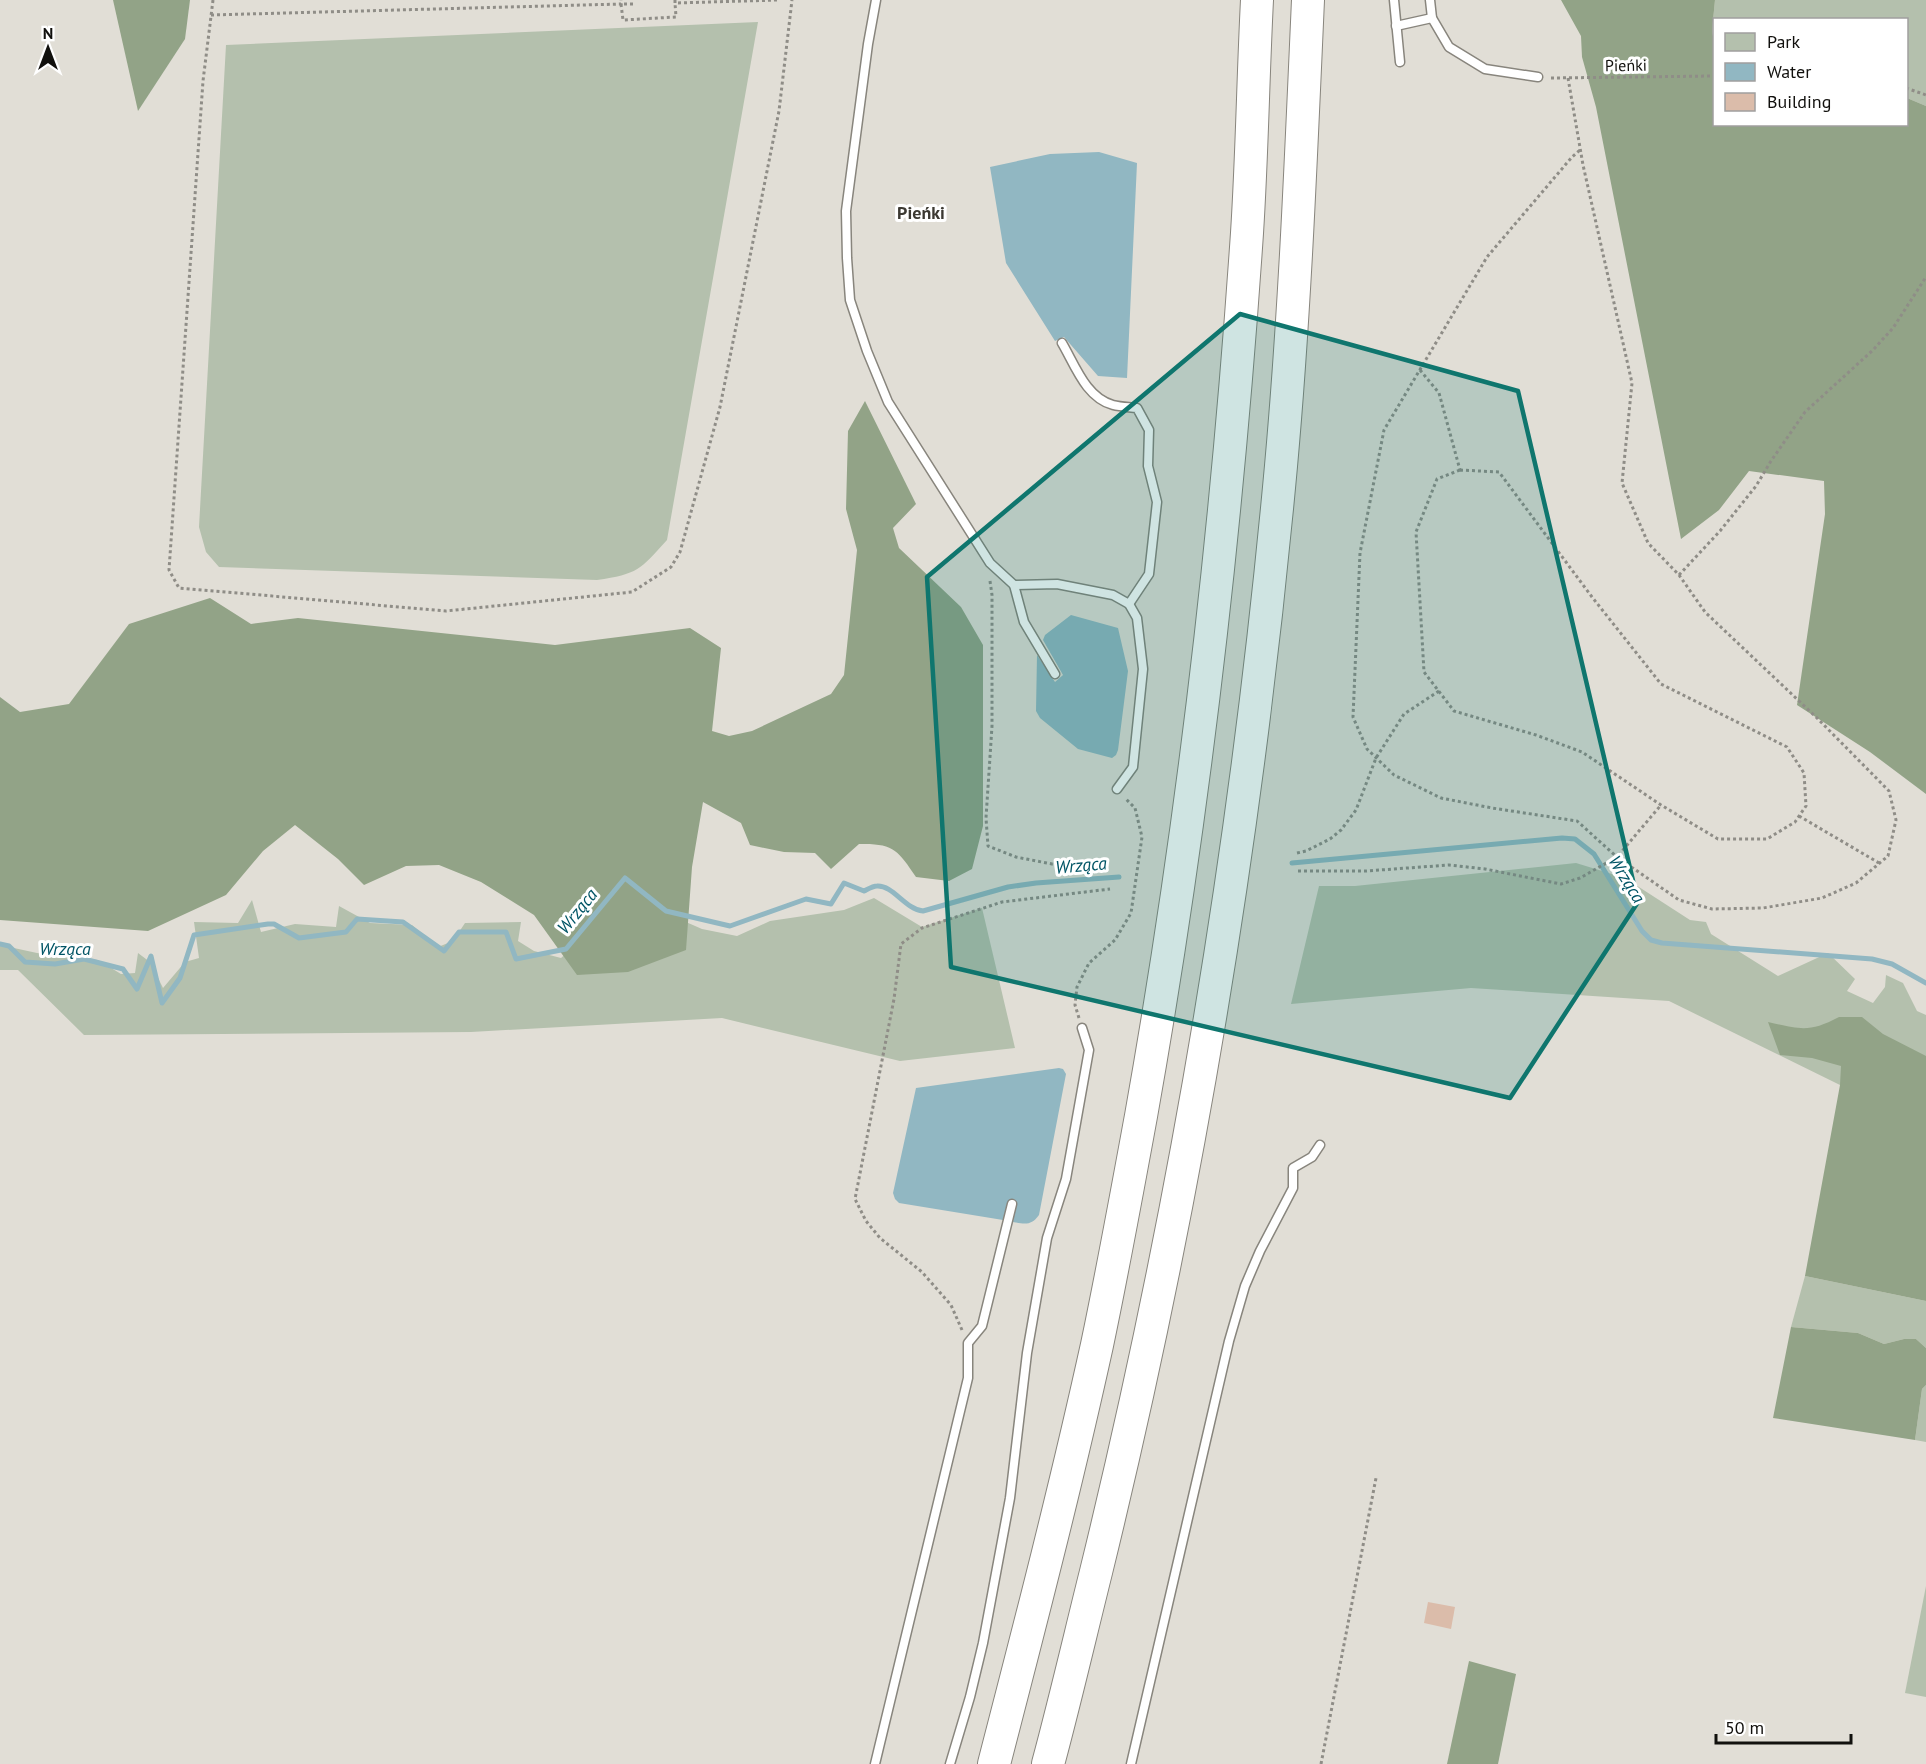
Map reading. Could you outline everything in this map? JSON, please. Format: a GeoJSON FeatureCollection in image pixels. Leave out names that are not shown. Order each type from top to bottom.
{"type":"FeatureCollection","features":[{"type":"Feature","properties":{"kind":"highway"},"geometry":{"type":"LineString","coordinates":[[993,1764],[1044,1571],[1097,1343],[1135,1146],[1174,919],[1211,642],[1230,460],[1247,228],[1257,0]]}},
{"type":"Feature","properties":{"kind":"highway"},"geometry":{"type":"LineString","coordinates":[[1048,1764],[1131,1428],[1180,1188],[1226,918],[1262,654],[1281,464],[1298,232],[1308,0]]}},
{"type":"Feature","properties":{"kind":"lane"},"geometry":{"type":"LineString","coordinates":[[876,0],[846,211],[850,300],[867,351],[888,402],[987,559],[1014,585],[1024,622],[1055,674]]}},
{"type":"Feature","properties":{"kind":"lane"},"geometry":{"type":"LineString","coordinates":[[1394,0],[1400,62]]}},
{"type":"Feature","properties":{"kind":"lane"},"geometry":{"type":"LineString","coordinates":[[1430,0],[1432,18],[1449,47],[1485,69],[1538,77]]}},
{"type":"Feature","properties":{"kind":"lane"},"geometry":{"type":"LineString","coordinates":[[1396,26],[1432,18]]}},
{"type":"Feature","properties":{"kind":"lane"},"geometry":{"type":"LineString","coordinates":[[1062,343],[1095,396],[1111,405],[1137,408],[1149,430],[1148,466],[1157,502],[1149,574],[1129,604]]}},
{"type":"Feature","properties":{"kind":"lane"},"geometry":{"type":"LineString","coordinates":[[1014,585],[1057,584],[1113,595],[1129,604],[1137,618],[1143,669],[1132,767],[1117,789]]}},
{"type":"Feature","properties":{"kind":"lane"},"geometry":{"type":"LineString","coordinates":[[950,1764],[983,1643],[1008,1509],[1031,1330],[1047,1238],[1066,1179],[1089,1050],[1082,1028]]}},
{"type":"Feature","properties":{"kind":"lane"},"geometry":{"type":"LineString","coordinates":[[1131,1764],[1229,1341],[1245,1286],[1260,1251],[1293,1188],[1293,1168],[1312,1157],[1320,1145]]}},
{"type":"Feature","properties":{"kind":"lane"},"geometry":{"type":"LineString","coordinates":[[875,1764],[968,1378],[968,1343],[982,1326],[1012,1204]]}},
{"type":"Feature","properties":{"kind":"path"},"geometry":{"type":"LineString","coordinates":[[213,0],[203,81],[169,570],[179,588],[446,611],[632,592],[671,567],[680,552],[722,395],[779,111],[792,0]]}},
{"type":"Feature","properties":{"kind":"path"},"geometry":{"type":"LineString","coordinates":[[621,2],[623,20],[676,17],[675,1],[778,0]]}},
{"type":"Feature","properties":{"kind":"path"},"geometry":{"type":"LineString","coordinates":[[211,15],[621,2],[633,4]]}},
{"type":"Feature","properties":{"kind":"path","name":"Pieńki"},"geometry":{"type":"LineString","coordinates":[[1538,77],[1713,76]]}},
{"type":"Feature","properties":{"kind":"path"},"geometry":{"type":"LineString","coordinates":[[1568,78],[1580,150],[1632,383],[1622,483],[1648,543],[1678,575],[1705,612],[1889,791],[1896,820],[1888,856],[1856,883],[1822,898],[1763,908],[1712,909],[1679,900],[1617,857],[1577,821],[1441,798],[1395,775],[1367,750],[1353,717],[1360,553],[1384,430],[1487,257],[1580,150]]}},
{"type":"Feature","properties":{"kind":"path"},"geometry":{"type":"LineString","coordinates":[[1908,89],[1926,96]]}},
{"type":"Feature","properties":{"kind":"path"},"geometry":{"type":"LineString","coordinates":[[1678,575],[1720,531],[1756,486],[1805,412],[1873,350],[1893,327],[1926,277]]}},
{"type":"Feature","properties":{"kind":"path"},"geometry":{"type":"LineString","coordinates":[[1420,370],[1439,393],[1460,470]]}},
{"type":"Feature","properties":{"kind":"path"},"geometry":{"type":"LineString","coordinates":[[1460,470],[1499,472],[1660,684],[1787,747],[1804,773],[1806,806],[1795,822],[1767,838],[1718,838],[1662,805],[1582,752],[1536,735],[1454,711],[1424,672],[1416,532],[1437,479],[1460,470]]}},
{"type":"Feature","properties":{"kind":"path"},"geometry":{"type":"LineString","coordinates":[[987,559],[992,596],[992,726],[986,818],[988,846],[1016,857],[1052,864],[1090,862]]}},
{"type":"Feature","properties":{"kind":"path"},"geometry":{"type":"LineString","coordinates":[[1297,853],[1330,839],[1341,830],[1356,810],[1377,759],[1404,714],[1439,691]]}},
{"type":"Feature","properties":{"kind":"path"},"geometry":{"type":"LineString","coordinates":[[1082,1028],[1075,1005],[1077,987],[1089,963],[1115,940],[1131,913],[1139,859],[1142,837],[1135,808],[1117,789]]}},
{"type":"Feature","properties":{"kind":"path"},"geometry":{"type":"LineString","coordinates":[[1298,872],[1366,872],[1449,865],[1485,869],[1561,884],[1580,878],[1617,857],[1662,805]]}},
{"type":"Feature","properties":{"kind":"path"},"geometry":{"type":"LineString","coordinates":[[1799,816],[1879,863]]}},
{"type":"Feature","properties":{"kind":"path"},"geometry":{"type":"LineString","coordinates":[[968,1343],[951,1305],[922,1272],[880,1238],[866,1221],[855,1199],[894,999],[901,944],[922,927],[1002,902],[1110,889]]}},
{"type":"Feature","properties":{"kind":"path"},"geometry":{"type":"LineString","coordinates":[[1321,1764],[1376,1478]]}},
{"type":"Feature","properties":{"kind":"highlighted area"},"geometry":{"type":"Polygon","coordinates":[[[1240,314],[1518,391],[1638,902],[1510,1098],[951,967],[927,577],[1240,314]]]}},
{"type":"Feature","properties":{"kind":"green space"},"geometry":{"type":"Polygon","coordinates":[[[113,0],[190,0],[185,39],[138,111],[113,0]]]}},
{"type":"Feature","properties":{"kind":"green space"},"geometry":{"type":"Polygon","coordinates":[[[1561,0],[1715,0],[1712,31],[1713,126],[1908,126],[1908,98],[1926,106],[1926,794],[1870,752],[1797,705],[1825,514],[1824,481],[1749,471],[1719,510],[1681,539],[1596,107],[1582,57],[1581,36],[1561,0]]]}},
{"type":"Feature","properties":{"kind":"green space"},"geometry":{"type":"Polygon","coordinates":[[[1715,0],[1926,0],[1926,106],[1908,98],[1908,18],[1713,18],[1715,0]]]}},
{"type":"Feature","properties":{"kind":"green space"},"geometry":{"type":"Polygon","coordinates":[[[758,22],[667,540],[650,558],[630,573],[597,580],[219,567],[206,552],[199,527],[226,45],[758,22]]]}},
{"type":"Feature","properties":{"kind":"green space"},"geometry":{"type":"Polygon","coordinates":[[[865,401],[916,504],[893,528],[899,548],[961,607],[983,645],[983,826],[972,869],[949,881],[916,877],[894,850],[880,845],[859,844],[831,869],[815,853],[784,852],[750,845],[741,823],[703,802],[692,867],[686,950],[628,972],[577,975],[534,915],[481,882],[439,865],[406,866],[364,885],[338,859],[295,825],[263,851],[226,895],[148,931],[0,920],[0,697],[20,712],[69,704],[129,624],[210,598],[251,624],[298,618],[555,645],[690,628],[721,648],[712,731],[729,736],[752,731],[831,694],[844,675],[857,550],[846,509],[848,431],[865,401]]]}},
{"type":"Feature","properties":{"kind":"green space"},"geometry":{"type":"Polygon","coordinates":[[[1576,863],[1625,878],[1690,920],[1706,922],[1711,934],[1778,976],[1828,953],[1855,979],[1847,991],[1873,1003],[1885,987],[1886,975],[1903,983],[1917,1011],[1926,1015],[1926,1139],[1840,1085],[1669,1001],[1471,988],[1291,1004],[1319,886],[1355,886],[1576,863]]]}},
{"type":"Feature","properties":{"kind":"green space"},"geometry":{"type":"Polygon","coordinates":[[[874,898],[922,927],[982,908],[1015,1048],[900,1061],[722,1018],[471,1032],[84,1035],[18,970],[0,970],[0,945],[37,953],[98,960],[121,974],[135,973],[138,953],[150,962],[163,988],[185,962],[199,958],[194,922],[238,923],[252,900],[261,932],[295,924],[336,927],[339,906],[370,923],[412,925],[438,947],[453,941],[465,923],[521,922],[518,941],[534,951],[561,958],[581,940],[647,905],[702,929],[737,936],[770,921],[844,910],[874,898]]]}},
{"type":"Feature","properties":{"kind":"green space"},"geometry":{"type":"Polygon","coordinates":[[[1839,1017],[1862,1017],[1883,1034],[1926,1056],[1926,1301],[1805,1276],[1840,1085],[1841,1066],[1812,1058],[1780,1055],[1768,1022],[1804,1028],[1820,1026],[1839,1017]]]}},
{"type":"Feature","properties":{"kind":"green space"},"geometry":{"type":"Polygon","coordinates":[[[1805,1276],[1926,1301],[1926,1348],[1916,1339],[1904,1339],[1884,1344],[1858,1333],[1791,1327],[1805,1276]]]}},
{"type":"Feature","properties":{"kind":"green space"},"geometry":{"type":"Polygon","coordinates":[[[1791,1327],[1858,1333],[1884,1344],[1904,1339],[1916,1339],[1926,1348],[1926,1385],[1922,1389],[1915,1440],[1773,1418],[1791,1327]]]}},
{"type":"Feature","properties":{"kind":"green space"},"geometry":{"type":"Polygon","coordinates":[[[1926,1385],[1926,1442],[1915,1440],[1922,1389],[1926,1385]]]}},
{"type":"Feature","properties":{"kind":"green space"},"geometry":{"type":"Polygon","coordinates":[[[1926,1586],[1926,1697],[1905,1693],[1926,1586]]]}},
{"type":"Feature","properties":{"kind":"green space"},"geometry":{"type":"Polygon","coordinates":[[[1469,1661],[1516,1674],[1498,1764],[1447,1764],[1469,1661]]]}},
{"type":"Feature","properties":{"kind":"water"},"geometry":{"type":"Polygon","coordinates":[[[1099,152],[1137,163],[1127,378],[1098,376],[1064,337],[1055,341],[1006,263],[990,167],[1050,154],[1099,152]]]}},
{"type":"Feature","properties":{"kind":"water"},"geometry":{"type":"Polygon","coordinates":[[[1071,615],[1118,628],[1128,671],[1118,750],[1112,758],[1078,749],[1040,718],[1036,711],[1037,655],[1055,682],[1063,675],[1043,640],[1045,635],[1071,615]]]}},
{"type":"Feature","properties":{"kind":"water"},"geometry":{"type":"Polygon","coordinates":[[[1063,1069],[1066,1074],[1039,1215],[1033,1221],[1024,1224],[1013,1222],[1016,1202],[1010,1200],[1003,1220],[899,1203],[895,1199],[893,1193],[916,1088],[1063,1069]]]}},
{"type":"Feature","properties":{"kind":"building"},"geometry":{"type":"Polygon","coordinates":[[[1428,1602],[1455,1607],[1451,1629],[1424,1623],[1428,1602]]]}},
{"type":"Feature","properties":{"kind":"waterway","name":"Wrząca"},"geometry":{"type":"LineString","coordinates":[[1292,863],[1562,838],[1575,839],[1594,854],[1642,931],[1651,940],[1662,943],[1872,959],[1892,964],[1926,983]]}},
{"type":"Feature","properties":{"kind":"waterway","name":"Wrząca"},"geometry":{"type":"LineString","coordinates":[[0,944],[9,946],[25,962],[55,964],[84,959],[123,969],[137,989],[151,956],[162,1003],[180,978],[194,935],[268,924],[274,924],[299,938],[346,932],[357,919],[403,922],[444,951],[459,932],[506,932],[516,959],[566,949],[625,878],[666,911],[730,926],[806,899],[831,904],[844,883],[864,891],[874,886],[883,887],[910,906],[923,911],[1008,887],[1119,877]]}},
{"type":"Feature","properties":{"kind":"district","name":"Pieńki"},"geometry":{"type":"Point","coordinates":[921,212]}}]}
